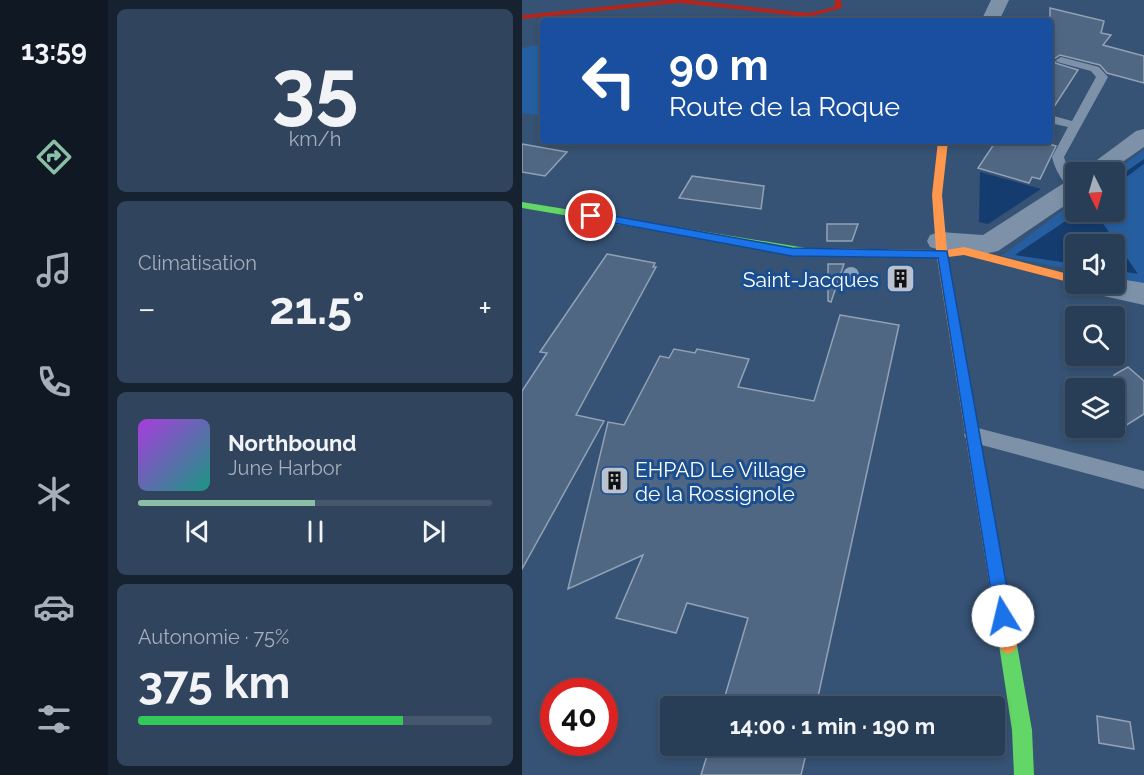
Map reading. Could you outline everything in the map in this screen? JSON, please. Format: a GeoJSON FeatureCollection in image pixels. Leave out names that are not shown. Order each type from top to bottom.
{"type":"FeatureCollection","features":[{"type":"Feature","properties":{"kind":"street"},"geometry":{"type":"LineString","coordinates":[[522,16],[679,1],[808,15],[838,8],[838,0]]}},
{"type":"Feature","properties":{"kind":"street"},"geometry":{"type":"LineString","coordinates":[[991,18],[1000,0]]}},
{"type":"Feature","properties":{"kind":"street"},"geometry":{"type":"LineString","coordinates":[[1108,162],[1144,136]]}},
{"type":"Feature","properties":{"kind":"street"},"geometry":{"type":"LineString","coordinates":[[942,144],[937,195],[941,248],[1022,729],[1024,775]]}},
{"type":"Feature","properties":{"kind":"street"},"geometry":{"type":"LineString","coordinates":[[522,205],[792,252],[988,245],[1065,193]]}},
{"type":"Feature","properties":{"kind":"street"},"geometry":{"type":"LineString","coordinates":[[941,248],[964,251],[1065,277]]}},
{"type":"Feature","properties":{"kind":"street"},"geometry":{"type":"LineString","coordinates":[[1125,290],[1144,294]]}},
{"type":"Feature","properties":{"kind":"lane"},"geometry":{"type":"LineString","coordinates":[[1061,60],[1095,69],[1102,77],[1073,125],[1058,157],[1065,173]]}},
{"type":"Feature","properties":{"kind":"lane"},"geometry":{"type":"LineString","coordinates":[[1053,120],[1073,125]]}},
{"type":"Feature","properties":{"kind":"lane"},"geometry":{"type":"LineString","coordinates":[[974,435],[1144,480]]}},
{"type":"Feature","properties":{"kind":"shaded area"},"geometry":{"type":"Polygon","coordinates":[[[540,45],[540,116],[522,113],[522,48],[540,45]]]}},
{"type":"Feature","properties":{"kind":"shaded area"},"geometry":{"type":"Polygon","coordinates":[[[1144,150],[1144,284],[1125,280],[1125,234],[1065,234],[1065,268],[1002,256],[1065,209],[1065,222],[1125,222],[1125,164],[1144,150]]]}},
{"type":"Feature","properties":{"kind":"shaded area"},"geometry":{"type":"Polygon","coordinates":[[[980,172],[1041,189],[988,224],[979,222],[980,172]]]}},
{"type":"Feature","properties":{"kind":"shaded area"},"geometry":{"type":"Polygon","coordinates":[[[1065,221],[1102,222],[1110,234],[1065,234],[1065,262],[1015,255],[1065,221]]]}},
{"type":"Feature","properties":{"kind":"shaded area"},"geometry":{"type":"Polygon","coordinates":[[[1125,255],[1138,274],[1125,272],[1125,255]]]}},
{"type":"Feature","properties":{"kind":"building"},"geometry":{"type":"Polygon","coordinates":[[[1050,8],[1104,21],[1101,33],[1111,35],[1103,45],[1144,56],[1144,83],[1107,73],[1100,65],[1060,55],[1054,59],[1055,63],[1078,70],[1053,108],[1053,18],[1050,18],[1050,8]]]}},
{"type":"Feature","properties":{"kind":"building"},"geometry":{"type":"Polygon","coordinates":[[[522,144],[567,152],[545,176],[522,172],[522,144]]]}},
{"type":"Feature","properties":{"kind":"building"},"geometry":{"type":"Polygon","coordinates":[[[994,144],[1056,146],[1040,179],[1032,177],[1029,183],[978,168],[994,144]]]}},
{"type":"Feature","properties":{"kind":"building"},"geometry":{"type":"Polygon","coordinates":[[[692,176],[764,186],[761,209],[679,198],[692,176]]]}},
{"type":"Feature","properties":{"kind":"building"},"geometry":{"type":"Polygon","coordinates":[[[827,224],[858,224],[852,241],[827,241],[827,224]]]}},
{"type":"Feature","properties":{"kind":"building"},"geometry":{"type":"Polygon","coordinates":[[[607,254],[655,263],[653,267],[656,267],[576,415],[604,421],[522,569],[522,391],[547,353],[540,352],[607,254]]]}},
{"type":"Feature","properties":{"kind":"building"},"geometry":{"type":"Polygon","coordinates":[[[828,264],[844,264],[831,302],[828,301],[828,264]]]}},
{"type":"Feature","properties":{"kind":"building","name":"EHPAD Le Village de la Rossignole"},"geometry":{"type":"Polygon","coordinates":[[[840,315],[899,325],[818,696],[725,696],[748,618],[687,603],[676,633],[616,618],[643,555],[568,589],[608,422],[624,425],[660,356],[669,358],[674,349],[695,353],[697,349],[749,359],[738,387],[814,401],[840,315]]]}},
{"type":"Feature","properties":{"kind":"building"},"geometry":{"type":"Polygon","coordinates":[[[1128,367],[1144,381],[1144,414],[1125,426],[1125,378],[1114,378],[1114,375],[1128,367]]]}},
{"type":"Feature","properties":{"kind":"building"},"geometry":{"type":"Polygon","coordinates":[[[1097,716],[1130,722],[1134,749],[1099,743],[1097,716]]]}},
{"type":"Feature","properties":{"kind":"building"},"geometry":{"type":"Polygon","coordinates":[[[707,756],[806,756],[801,775],[701,775],[707,756]]]}},
{"type":"Feature","properties":{"kind":"waterway"},"geometry":{"type":"LineString","coordinates":[[1125,176],[1144,161]]}},
{"type":"Feature","properties":{"kind":"traffic: fast"},"geometry":{"type":"LineString","coordinates":[[522,205],[806,252]]}},
{"type":"Feature","properties":{"kind":"traffic: fast"},"geometry":{"type":"LineString","coordinates":[[1008,645],[1022,730],[1024,775]]}},
{"type":"Feature","properties":{"kind":"traffic: slow"},"geometry":{"type":"LineString","coordinates":[[943,144],[937,195],[940,241],[1008,645]]}},
{"type":"Feature","properties":{"kind":"traffic: slow"},"geometry":{"type":"LineString","coordinates":[[806,252],[943,254],[964,251],[1065,277]]}},
{"type":"Feature","properties":{"kind":"traffic: jam"},"geometry":{"type":"LineString","coordinates":[[522,17],[679,1],[808,15],[838,8],[838,0]]}},
{"type":"Feature","properties":{"kind":"place","name":"Saint-Jacques"},"geometry":{"type":"Point","coordinates":[900,279]}},
{"type":"Feature","properties":{"kind":"place","name":"EHPAD Le Village de la Rossignole"},"geometry":{"type":"Point","coordinates":[614,481]}},
{"type":"Feature","properties":{"kind":"route"},"geometry":{"type":"LineString","coordinates":[[591,216],[792,252],[943,254],[1003,616]]}}]}
